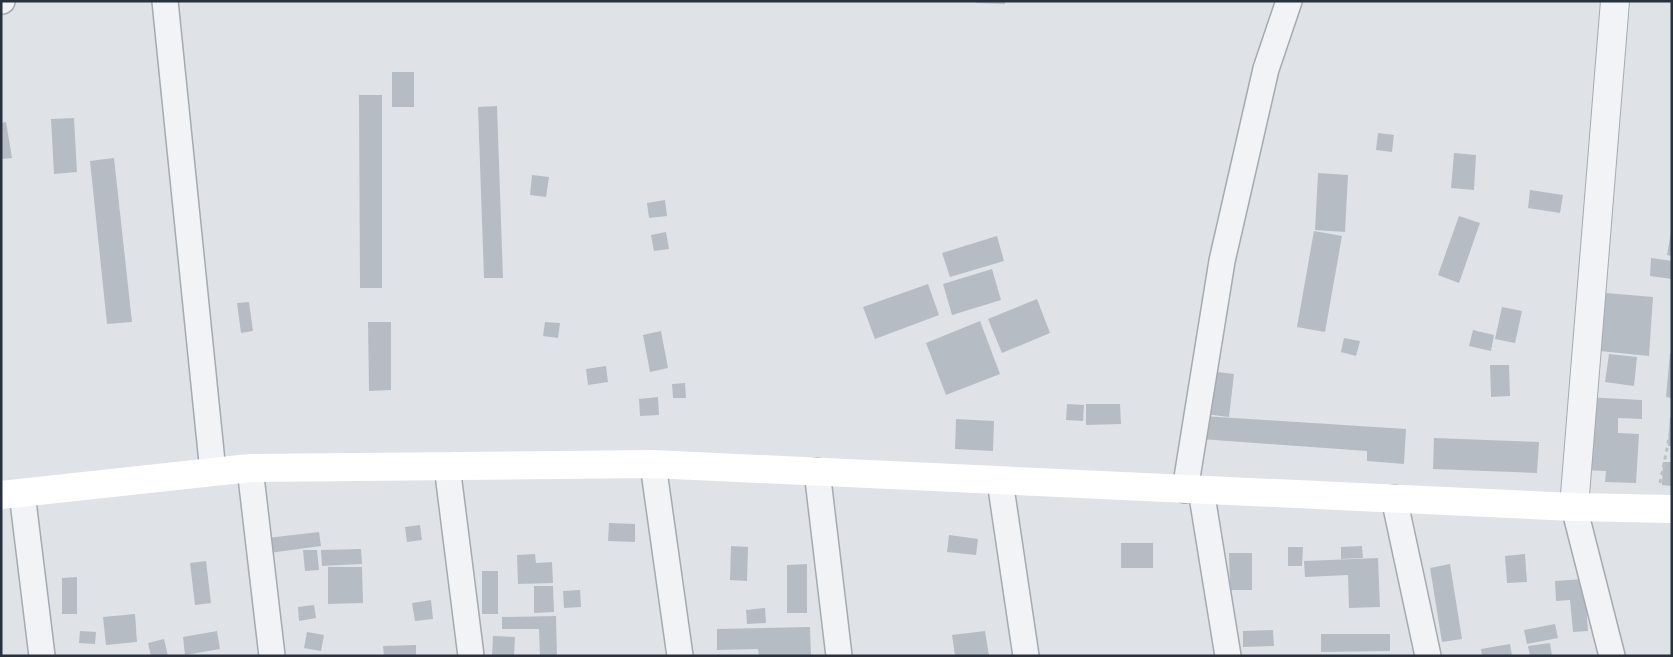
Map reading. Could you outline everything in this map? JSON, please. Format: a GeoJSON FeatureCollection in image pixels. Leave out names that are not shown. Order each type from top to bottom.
{"type":"FeatureCollection","features":[{"type":"Feature","properties":{"kind":"main road"},"geometry":{"type":"LineString","coordinates":[[12,494],[250,468],[653,464],[1574,507],[1663,509]]}},
{"type":"Feature","properties":{"kind":"street"},"geometry":{"type":"LineString","coordinates":[[165,1],[213,472]]}},
{"type":"Feature","properties":{"kind":"street"},"geometry":{"type":"LineString","coordinates":[[1228,656],[1193,490],[1222,261],[1266,69],[1289,1]]}},
{"type":"Feature","properties":{"kind":"street"},"geometry":{"type":"LineString","coordinates":[[1612,656],[1574,507],[1615,1]]}},
{"type":"Feature","properties":{"kind":"street"},"geometry":{"type":"LineString","coordinates":[[653,464],[680,656]]}},
{"type":"Feature","properties":{"kind":"street"},"geometry":{"type":"LineString","coordinates":[[447,466],[471,656]]}},
{"type":"Feature","properties":{"kind":"street"},"geometry":{"type":"LineString","coordinates":[[250,468],[272,656]]}},
{"type":"Feature","properties":{"kind":"street"},"geometry":{"type":"LineString","coordinates":[[817,471],[839,656]]}},
{"type":"Feature","properties":{"kind":"street"},"geometry":{"type":"LineString","coordinates":[[1000,481],[1026,656]]}},
{"type":"Feature","properties":{"kind":"street"},"geometry":{"type":"LineString","coordinates":[[12,494],[42,656]]}},
{"type":"Feature","properties":{"kind":"street"},"geometry":{"type":"LineString","coordinates":[[1394,498],[1428,656]]}},
{"type":"Feature","properties":{"kind":"path"},"geometry":{"type":"LineString","coordinates":[[1663,509],[1672,424]]}},
{"type":"Feature","properties":{"kind":"building"},"geometry":{"type":"Polygon","coordinates":[[[976,1],[1005,1],[1005,4],[976,3],[976,1]]]}},
{"type":"Feature","properties":{"kind":"building"},"geometry":{"type":"Polygon","coordinates":[[[392,72],[414,72],[414,107],[392,107],[392,72]]]}},
{"type":"Feature","properties":{"kind":"building"},"geometry":{"type":"Polygon","coordinates":[[[359,95],[382,95],[382,288],[360,288],[359,95]]]}},
{"type":"Feature","properties":{"kind":"building"},"geometry":{"type":"Polygon","coordinates":[[[497,106],[503,278],[484,278],[478,107],[497,106]]]}},
{"type":"Feature","properties":{"kind":"building"},"geometry":{"type":"Polygon","coordinates":[[[74,118],[77,172],[54,174],[51,119],[74,118]]]}},
{"type":"Feature","properties":{"kind":"building"},"geometry":{"type":"Polygon","coordinates":[[[6,122],[12,158],[1,159],[1,123],[6,122]]]}},
{"type":"Feature","properties":{"kind":"building"},"geometry":{"type":"Polygon","coordinates":[[[1378,133],[1394,135],[1392,152],[1376,150],[1378,133]]]}},
{"type":"Feature","properties":{"kind":"building"},"geometry":{"type":"Polygon","coordinates":[[[1454,153],[1476,155],[1474,190],[1451,188],[1454,153]]]}},
{"type":"Feature","properties":{"kind":"building"},"geometry":{"type":"Polygon","coordinates":[[[114,158],[132,322],[107,324],[90,161],[114,158]]]}},
{"type":"Feature","properties":{"kind":"building"},"geometry":{"type":"Polygon","coordinates":[[[1318,173],[1348,175],[1345,232],[1315,230],[1318,173]]]}},
{"type":"Feature","properties":{"kind":"building"},"geometry":{"type":"Polygon","coordinates":[[[532,175],[549,177],[546,197],[530,195],[532,175]]]}},
{"type":"Feature","properties":{"kind":"building"},"geometry":{"type":"Polygon","coordinates":[[[1530,190],[1563,195],[1560,213],[1528,208],[1530,190]]]}},
{"type":"Feature","properties":{"kind":"building"},"geometry":{"type":"Polygon","coordinates":[[[665,200],[667,216],[649,218],[647,203],[665,200]]]}},
{"type":"Feature","properties":{"kind":"building"},"geometry":{"type":"Polygon","coordinates":[[[1459,216],[1480,223],[1459,283],[1438,275],[1459,216]]]}},
{"type":"Feature","properties":{"kind":"building"},"geometry":{"type":"Polygon","coordinates":[[[1314,231],[1342,236],[1325,332],[1297,327],[1314,231]]]}},
{"type":"Feature","properties":{"kind":"building"},"geometry":{"type":"Polygon","coordinates":[[[666,232],[669,249],[654,251],[651,235],[666,232]]]}},
{"type":"Feature","properties":{"kind":"building"},"geometry":{"type":"Polygon","coordinates":[[[1672,232],[1672,256],[1667,255],[1672,232]]]}},
{"type":"Feature","properties":{"kind":"building"},"geometry":{"type":"Polygon","coordinates":[[[997,236],[1004,261],[950,277],[942,253],[997,236]]]}},
{"type":"Feature","properties":{"kind":"building"},"geometry":{"type":"Polygon","coordinates":[[[1651,258],[1672,261],[1672,279],[1650,276],[1651,258]]]}},
{"type":"Feature","properties":{"kind":"building"},"geometry":{"type":"Polygon","coordinates":[[[992,269],[1001,300],[952,315],[943,284],[992,269]]]}},
{"type":"Feature","properties":{"kind":"building"},"geometry":{"type":"Polygon","coordinates":[[[928,284],[939,315],[875,339],[863,307],[928,284]]]}},
{"type":"Feature","properties":{"kind":"building"},"geometry":{"type":"Polygon","coordinates":[[[1606,293],[1653,297],[1649,356],[1600,351],[1606,293]]]}},
{"type":"Feature","properties":{"kind":"building"},"geometry":{"type":"Polygon","coordinates":[[[1037,299],[1050,333],[1002,353],[988,319],[1037,299]]]}},
{"type":"Feature","properties":{"kind":"building"},"geometry":{"type":"Polygon","coordinates":[[[249,302],[253,331],[241,333],[237,303],[249,302]]]}},
{"type":"Feature","properties":{"kind":"building"},"geometry":{"type":"Polygon","coordinates":[[[1502,307],[1522,311],[1515,343],[1495,339],[1502,307]]]}},
{"type":"Feature","properties":{"kind":"building"},"geometry":{"type":"Polygon","coordinates":[[[980,321],[1000,374],[946,395],[926,343],[980,321]]]}},
{"type":"Feature","properties":{"kind":"building"},"geometry":{"type":"Polygon","coordinates":[[[368,322],[391,322],[391,390],[369,391],[368,322]]]}},
{"type":"Feature","properties":{"kind":"building"},"geometry":{"type":"Polygon","coordinates":[[[545,322],[560,323],[558,338],[543,336],[545,322]]]}},
{"type":"Feature","properties":{"kind":"building"},"geometry":{"type":"Polygon","coordinates":[[[1473,330],[1494,335],[1491,351],[1469,346],[1473,330]]]}},
{"type":"Feature","properties":{"kind":"building"},"geometry":{"type":"Polygon","coordinates":[[[661,331],[668,368],[650,372],[643,335],[661,331]]]}},
{"type":"Feature","properties":{"kind":"building"},"geometry":{"type":"Polygon","coordinates":[[[1344,338],[1360,341],[1356,356],[1341,352],[1344,338]]]}},
{"type":"Feature","properties":{"kind":"building"},"geometry":{"type":"Polygon","coordinates":[[[1670,353],[1672,354],[1672,398],[1666,397],[1670,353]]]}},
{"type":"Feature","properties":{"kind":"building"},"geometry":{"type":"Polygon","coordinates":[[[1609,354],[1637,357],[1634,386],[1605,382],[1609,354]]]}},
{"type":"Feature","properties":{"kind":"building"},"geometry":{"type":"Polygon","coordinates":[[[1490,365],[1509,365],[1510,396],[1491,397],[1490,365]]]}},
{"type":"Feature","properties":{"kind":"building"},"geometry":{"type":"Polygon","coordinates":[[[606,366],[608,382],[588,385],[586,369],[606,366]]]}},
{"type":"Feature","properties":{"kind":"building"},"geometry":{"type":"Polygon","coordinates":[[[1210,371],[1234,374],[1229,417],[1205,414],[1210,371]]]}},
{"type":"Feature","properties":{"kind":"building"},"geometry":{"type":"Polygon","coordinates":[[[685,383],[686,398],[673,398],[672,384],[685,383]]]}},
{"type":"Feature","properties":{"kind":"building"},"geometry":{"type":"Polygon","coordinates":[[[658,397],[659,415],[640,416],[639,399],[658,397]]]}},
{"type":"Feature","properties":{"kind":"building"},"geometry":{"type":"Polygon","coordinates":[[[1585,397],[1642,400],[1642,419],[1618,418],[1618,433],[1639,434],[1636,483],[1605,482],[1606,471],[1582,470],[1585,397]]]}},
{"type":"Feature","properties":{"kind":"building"},"geometry":{"type":"Polygon","coordinates":[[[1067,404],[1084,405],[1083,421],[1066,420],[1067,404]]]}},
{"type":"Feature","properties":{"kind":"building"},"geometry":{"type":"Polygon","coordinates":[[[1086,404],[1120,404],[1121,424],[1086,425],[1086,404]]]}},
{"type":"Feature","properties":{"kind":"building"},"geometry":{"type":"Polygon","coordinates":[[[1203,416],[1406,429],[1404,464],[1367,461],[1367,451],[1201,439],[1203,416]]]}},
{"type":"Feature","properties":{"kind":"building"},"geometry":{"type":"Polygon","coordinates":[[[1670,417],[1672,417],[1672,446],[1668,446],[1670,417]]]}},
{"type":"Feature","properties":{"kind":"building"},"geometry":{"type":"Polygon","coordinates":[[[956,419],[994,421],[993,451],[955,449],[956,419]]]}},
{"type":"Feature","properties":{"kind":"building"},"geometry":{"type":"Polygon","coordinates":[[[1434,438],[1539,442],[1537,473],[1433,469],[1434,438]]]}},
{"type":"Feature","properties":{"kind":"building"},"geometry":{"type":"Polygon","coordinates":[[[1663,462],[1672,462],[1672,486],[1662,485],[1663,462]]]}},
{"type":"Feature","properties":{"kind":"building"},"geometry":{"type":"Polygon","coordinates":[[[609,523],[635,524],[635,542],[608,541],[609,523]]]}},
{"type":"Feature","properties":{"kind":"building"},"geometry":{"type":"Polygon","coordinates":[[[420,525],[422,540],[407,542],[405,527],[420,525]]]}},
{"type":"Feature","properties":{"kind":"building"},"geometry":{"type":"Polygon","coordinates":[[[319,532],[321,546],[269,553],[267,538],[319,532]]]}},
{"type":"Feature","properties":{"kind":"building"},"geometry":{"type":"Polygon","coordinates":[[[949,535],[978,539],[976,555],[947,552],[949,535]]]}},
{"type":"Feature","properties":{"kind":"building"},"geometry":{"type":"Polygon","coordinates":[[[1121,543],[1153,543],[1153,568],[1121,568],[1121,543]]]}},
{"type":"Feature","properties":{"kind":"building"},"geometry":{"type":"Polygon","coordinates":[[[731,546],[748,547],[747,581],[730,580],[731,546]]]}},
{"type":"Feature","properties":{"kind":"building"},"geometry":{"type":"Polygon","coordinates":[[[1362,546],[1363,558],[1341,559],[1341,547],[1362,546]]]}},
{"type":"Feature","properties":{"kind":"building"},"geometry":{"type":"Polygon","coordinates":[[[1288,547],[1303,547],[1302,566],[1288,566],[1288,547]]]}},
{"type":"Feature","properties":{"kind":"building"},"geometry":{"type":"Polygon","coordinates":[[[361,549],[362,564],[322,566],[321,550],[361,549]]]}},
{"type":"Feature","properties":{"kind":"building"},"geometry":{"type":"Polygon","coordinates":[[[303,550],[317,550],[319,570],[305,571],[303,550]]]}},
{"type":"Feature","properties":{"kind":"building"},"geometry":{"type":"Polygon","coordinates":[[[1229,553],[1252,553],[1252,590],[1230,590],[1229,553]]]}},
{"type":"Feature","properties":{"kind":"building"},"geometry":{"type":"Polygon","coordinates":[[[535,554],[536,563],[552,562],[553,583],[518,584],[517,555],[535,554]]]}},
{"type":"Feature","properties":{"kind":"building"},"geometry":{"type":"Polygon","coordinates":[[[1525,554],[1527,582],[1507,583],[1505,556],[1525,554]]]}},
{"type":"Feature","properties":{"kind":"building"},"geometry":{"type":"Polygon","coordinates":[[[1378,558],[1380,607],[1349,608],[1348,575],[1305,577],[1304,561],[1378,558]]]}},
{"type":"Feature","properties":{"kind":"building"},"geometry":{"type":"Polygon","coordinates":[[[206,561],[211,603],[195,605],[190,563],[206,561]]]}},
{"type":"Feature","properties":{"kind":"building"},"geometry":{"type":"Polygon","coordinates":[[[807,564],[807,613],[787,613],[787,565],[807,564]]]}},
{"type":"Feature","properties":{"kind":"building"},"geometry":{"type":"Polygon","coordinates":[[[1450,564],[1462,639],[1442,642],[1430,568],[1450,564]]]}},
{"type":"Feature","properties":{"kind":"building"},"geometry":{"type":"Polygon","coordinates":[[[328,567],[362,567],[363,603],[328,604],[328,567]]]}},
{"type":"Feature","properties":{"kind":"building"},"geometry":{"type":"Polygon","coordinates":[[[482,571],[498,571],[498,614],[482,614],[482,571]]]}},
{"type":"Feature","properties":{"kind":"building"},"geometry":{"type":"Polygon","coordinates":[[[77,577],[77,614],[62,614],[62,578],[77,577]]]}},
{"type":"Feature","properties":{"kind":"building"},"geometry":{"type":"Polygon","coordinates":[[[1584,579],[1588,631],[1573,632],[1570,600],[1556,601],[1555,581],[1584,579]]]}},
{"type":"Feature","properties":{"kind":"building"},"geometry":{"type":"Polygon","coordinates":[[[534,586],[553,586],[554,612],[534,613],[534,586]]]}},
{"type":"Feature","properties":{"kind":"building"},"geometry":{"type":"Polygon","coordinates":[[[580,590],[581,607],[564,608],[563,591],[580,590]]]}},
{"type":"Feature","properties":{"kind":"building"},"geometry":{"type":"Polygon","coordinates":[[[431,600],[433,619],[415,621],[412,603],[431,600]]]}},
{"type":"Feature","properties":{"kind":"building"},"geometry":{"type":"Polygon","coordinates":[[[314,605],[316,618],[299,621],[298,607],[314,605]]]}},
{"type":"Feature","properties":{"kind":"building"},"geometry":{"type":"Polygon","coordinates":[[[765,608],[766,623],[747,624],[746,610],[765,608]]]}},
{"type":"Feature","properties":{"kind":"building"},"geometry":{"type":"Polygon","coordinates":[[[135,614],[137,642],[106,645],[103,617],[135,614]]]}},
{"type":"Feature","properties":{"kind":"building"},"geometry":{"type":"Polygon","coordinates":[[[556,616],[557,656],[540,656],[539,629],[502,629],[502,617],[556,616]]]}},
{"type":"Feature","properties":{"kind":"building"},"geometry":{"type":"Polygon","coordinates":[[[1555,624],[1558,638],[1527,644],[1524,630],[1555,624]]]}},
{"type":"Feature","properties":{"kind":"building"},"geometry":{"type":"Polygon","coordinates":[[[810,627],[811,656],[759,656],[758,649],[717,650],[717,629],[810,627]]]}},
{"type":"Feature","properties":{"kind":"building"},"geometry":{"type":"Polygon","coordinates":[[[1273,630],[1274,646],[1243,647],[1243,631],[1273,630]]]}},
{"type":"Feature","properties":{"kind":"building"},"geometry":{"type":"Polygon","coordinates":[[[80,631],[96,632],[95,644],[79,643],[80,631]]]}},
{"type":"Feature","properties":{"kind":"building"},"geometry":{"type":"Polygon","coordinates":[[[217,631],[220,649],[185,655],[183,637],[217,631]]]}},
{"type":"Feature","properties":{"kind":"building"},"geometry":{"type":"Polygon","coordinates":[[[985,631],[989,656],[955,656],[952,635],[985,631]]]}},
{"type":"Feature","properties":{"kind":"building"},"geometry":{"type":"Polygon","coordinates":[[[307,632],[324,635],[321,651],[304,648],[307,632]]]}},
{"type":"Feature","properties":{"kind":"building"},"geometry":{"type":"Polygon","coordinates":[[[1321,634],[1390,634],[1390,651],[1321,652],[1321,634]]]}},
{"type":"Feature","properties":{"kind":"building"},"geometry":{"type":"Polygon","coordinates":[[[493,636],[515,637],[514,656],[492,656],[493,636]]]}},
{"type":"Feature","properties":{"kind":"building"},"geometry":{"type":"Polygon","coordinates":[[[164,639],[168,656],[151,656],[148,643],[164,639]]]}},
{"type":"Feature","properties":{"kind":"building"},"geometry":{"type":"Polygon","coordinates":[[[1550,643],[1552,656],[1530,656],[1528,646],[1550,643]]]}},
{"type":"Feature","properties":{"kind":"building"},"geometry":{"type":"Polygon","coordinates":[[[1510,644],[1512,656],[1482,656],[1481,649],[1510,644]]]}},
{"type":"Feature","properties":{"kind":"building"},"geometry":{"type":"Polygon","coordinates":[[[416,645],[416,656],[384,656],[383,646],[416,645]]]}}]}
